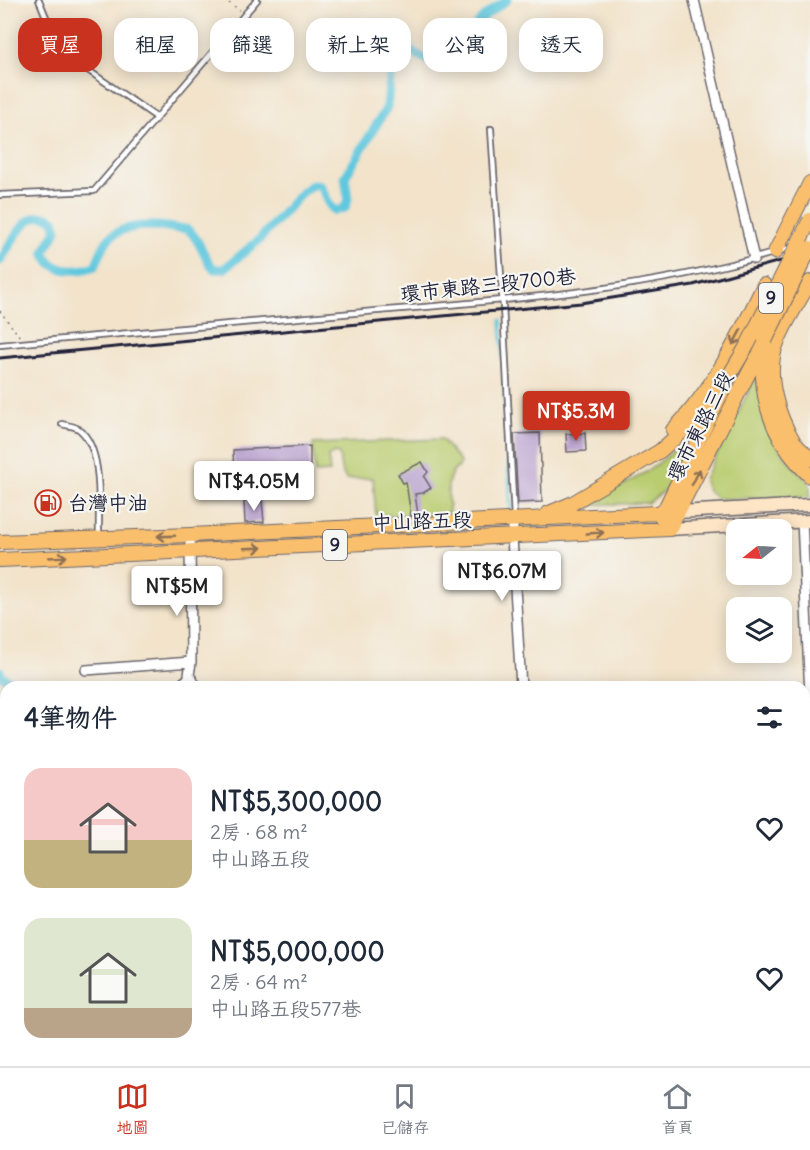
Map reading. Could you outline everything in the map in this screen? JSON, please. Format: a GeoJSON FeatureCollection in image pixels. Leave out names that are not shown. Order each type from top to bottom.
{"type":"FeatureCollection","features":[{"type":"Feature","properties":{"kind":"main road"},"geometry":{"type":"LineString","coordinates":[[775,252],[810,183]]}},
{"type":"Feature","properties":{"kind":"main road","name":"9"},"geometry":{"type":"LineString","coordinates":[[729,376],[748,344],[810,220]]}},
{"type":"Feature","properties":{"kind":"main road","name":"9"},"geometry":{"type":"LineString","coordinates":[[765,341],[810,248]]}},
{"type":"Feature","properties":{"kind":"main road"},"geometry":{"type":"LineString","coordinates":[[804,281],[772,362],[776,400],[784,423],[795,443],[810,459]]}},
{"type":"Feature","properties":{"kind":"main road"},"geometry":{"type":"LineString","coordinates":[[632,467],[675,428],[703,393],[729,352],[764,285]]}},
{"type":"Feature","properties":{"kind":"main road"},"geometry":{"type":"LineString","coordinates":[[765,341],[761,378],[777,435],[786,450],[810,476]]}},
{"type":"Feature","properties":{"kind":"main road","name":"環市東路三段"},"geometry":{"type":"LineString","coordinates":[[669,529],[765,341]]}},
{"type":"Feature","properties":{"kind":"main road"},"geometry":{"type":"LineString","coordinates":[[539,518],[570,504],[660,451],[694,422],[729,376]]}},
{"type":"Feature","properties":{"kind":"main road","name":"環市東路三段"},"geometry":{"type":"LineString","coordinates":[[654,530],[714,411],[729,376]]}},
{"type":"Feature","properties":{"kind":"main road","name":"中山路五段"},"geometry":{"type":"LineString","coordinates":[[0,542],[678,512]]}},
{"type":"Feature","properties":{"kind":"main road","name":"中山路五段"},"geometry":{"type":"LineString","coordinates":[[0,560],[669,529]]}},
{"type":"Feature","properties":{"kind":"street"},"geometry":{"type":"LineString","coordinates":[[694,0],[754,259]]}},
{"type":"Feature","properties":{"kind":"street","name":"中山路五段"},"geometry":{"type":"LineString","coordinates":[[678,512],[810,505]]}},
{"type":"Feature","properties":{"kind":"street"},"geometry":{"type":"LineString","coordinates":[[514,518],[512,537],[521,681]]}},
{"type":"Feature","properties":{"kind":"street"},"geometry":{"type":"LineString","coordinates":[[806,521],[810,681]]}},
{"type":"Feature","properties":{"kind":"street","name":"中山路五段"},"geometry":{"type":"LineString","coordinates":[[669,529],[806,521]]}},
{"type":"Feature","properties":{"kind":"street"},"geometry":{"type":"LineString","coordinates":[[190,535],[191,662],[189,675],[193,681]]}},
{"type":"Feature","properties":{"kind":"street"},"geometry":{"type":"LineString","coordinates":[[86,669],[191,662]]}},
{"type":"Feature","properties":{"kind":"lane"},"geometry":{"type":"LineString","coordinates":[[39,0],[60,51],[156,117]]}},
{"type":"Feature","properties":{"kind":"lane"},"geometry":{"type":"LineString","coordinates":[[0,195],[94,191],[257,0]]}},
{"type":"Feature","properties":{"kind":"lane"},"geometry":{"type":"LineString","coordinates":[[491,129],[514,518]]}},
{"type":"Feature","properties":{"kind":"lane","name":"環市東路三段700巷"},"geometry":{"type":"LineString","coordinates":[[0,345],[502,301],[632,283],[754,259],[810,241]]}},
{"type":"Feature","properties":{"kind":"lane"},"geometry":{"type":"LineString","coordinates":[[764,285],[804,281]]}},
{"type":"Feature","properties":{"kind":"lane"},"geometry":{"type":"LineString","coordinates":[[62,424],[79,429],[90,443],[96,458],[99,538]]}},
{"type":"Feature","properties":{"kind":"lane"},"geometry":{"type":"LineString","coordinates":[[182,681],[189,675]]}},
{"type":"Feature","properties":{"kind":"path"},"geometry":{"type":"LineString","coordinates":[[224,0],[246,13]]}},
{"type":"Feature","properties":{"kind":"path"},"geometry":{"type":"LineString","coordinates":[[0,311],[24,342]]}},
{"type":"Feature","properties":{"kind":"green space"},"geometry":{"type":"Polygon","coordinates":[[[757,375],[763,409],[772,435],[786,457],[810,483],[810,497],[718,499],[705,486],[704,479],[757,375]]]}},
{"type":"Feature","properties":{"kind":"green space"},"geometry":{"type":"Polygon","coordinates":[[[442,439],[460,462],[449,481],[449,513],[376,516],[373,478],[346,479],[341,469],[339,454],[328,456],[330,472],[315,473],[313,444],[442,439]]]}},
{"type":"Feature","properties":{"kind":"green space"},"geometry":{"type":"Polygon","coordinates":[[[673,450],[681,453],[683,459],[666,489],[648,503],[583,505],[643,474],[673,450]]]}},
{"type":"Feature","properties":{"kind":"building"},"geometry":{"type":"Polygon","coordinates":[[[540,433],[542,502],[518,503],[514,434],[540,433]]]}},
{"type":"Feature","properties":{"kind":"building"},"geometry":{"type":"Polygon","coordinates":[[[585,433],[586,451],[567,452],[566,434],[585,433]]]}},
{"type":"Feature","properties":{"kind":"building"},"geometry":{"type":"Polygon","coordinates":[[[310,446],[310,469],[234,475],[233,450],[310,446]]]}},
{"type":"Feature","properties":{"kind":"building"},"geometry":{"type":"Polygon","coordinates":[[[422,462],[428,472],[424,477],[431,488],[423,493],[415,494],[418,515],[411,516],[406,482],[403,483],[398,474],[422,462]]]}},
{"type":"Feature","properties":{"kind":"building"},"geometry":{"type":"Polygon","coordinates":[[[244,501],[262,501],[264,522],[245,523],[244,501]]]}},
{"type":"Feature","properties":{"kind":"waterway"},"geometry":{"type":"LineString","coordinates":[[0,261],[21,228],[28,221],[44,216],[54,220],[57,230],[44,252],[47,259],[58,268],[80,270],[95,266],[105,244],[113,235],[130,228],[148,226],[188,230],[195,237],[214,269],[224,269],[259,240],[302,192],[312,185],[319,185],[335,211],[345,208],[348,199],[345,177],[387,107],[393,52],[405,49],[429,61],[444,61],[461,49],[484,17],[507,0]]}},
{"type":"Feature","properties":{"kind":"waterway"},"geometry":{"type":"LineString","coordinates":[[501,320],[511,513]]}},
{"type":"Feature","properties":{"kind":"waterway"},"geometry":{"type":"LineString","coordinates":[[0,671],[1,675],[10,681]]}},
{"type":"Feature","properties":{"kind":"railway"},"geometry":{"type":"LineString","coordinates":[[0,358],[581,303],[693,285],[810,253]]}},
{"type":"Feature","properties":{"kind":"place","name":"台灣中油"},"geometry":{"type":"Point","coordinates":[48,503]}}]}
